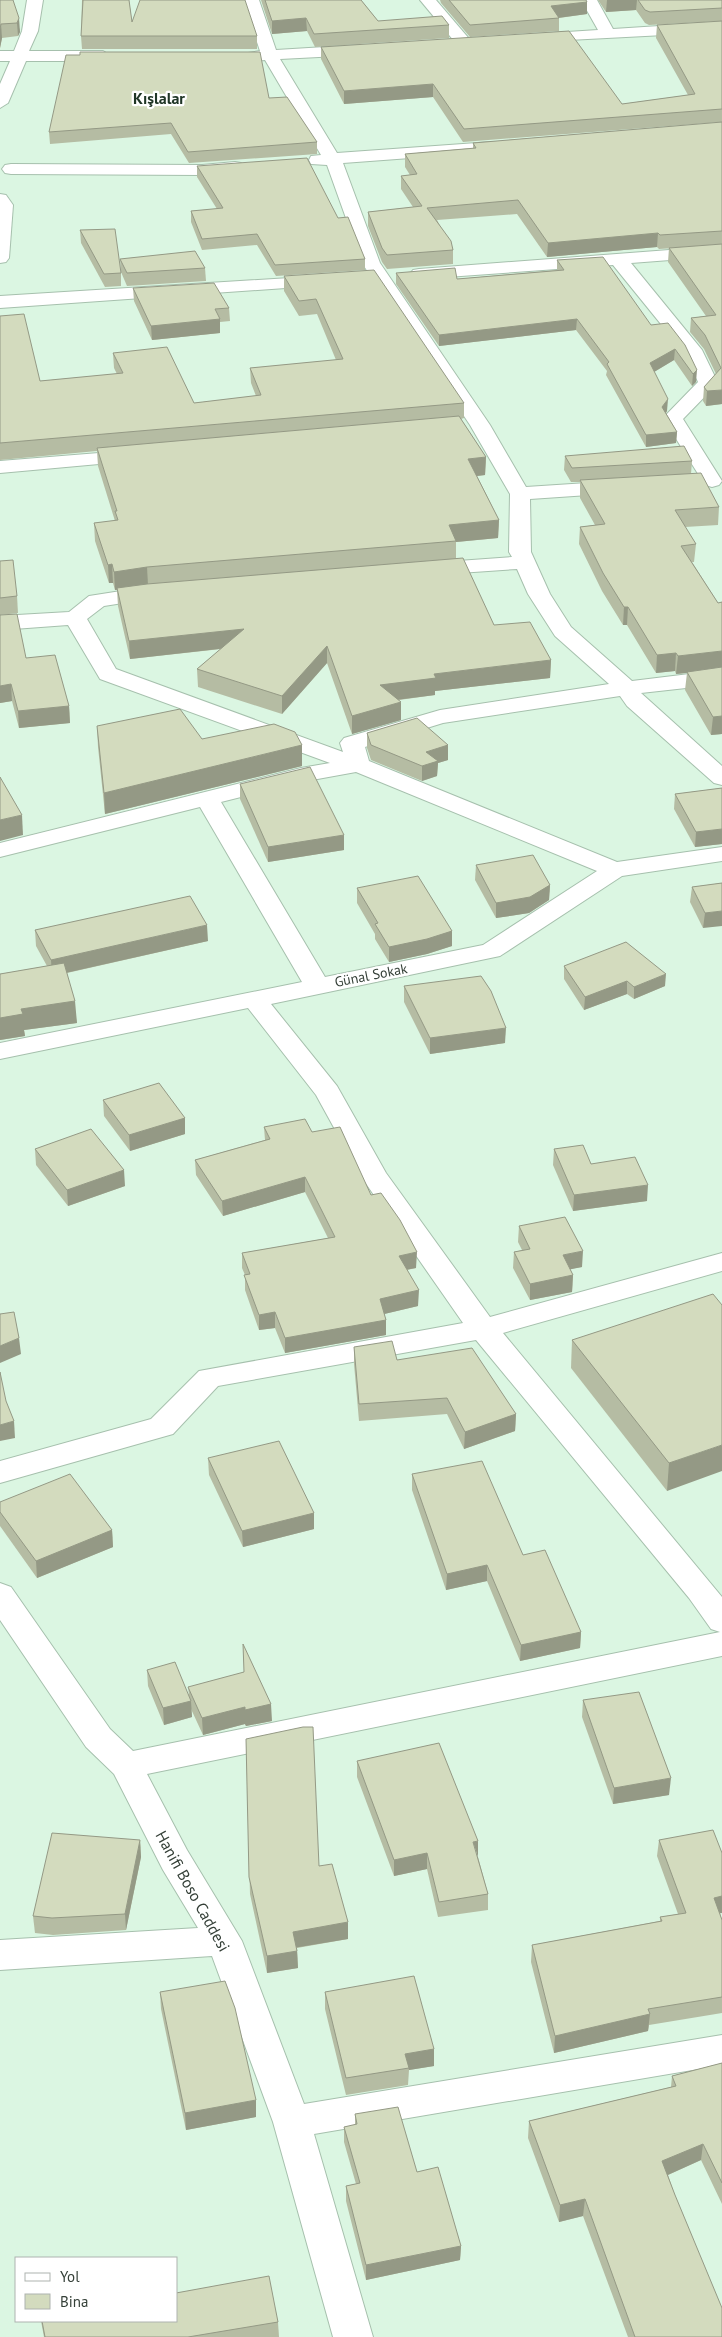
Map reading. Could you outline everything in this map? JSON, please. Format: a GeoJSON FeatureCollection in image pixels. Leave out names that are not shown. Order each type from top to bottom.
{"type":"FeatureCollection","features":[{"type":"Feature","properties":{"kind":"street"},"geometry":{"type":"LineString","coordinates":[[0,103],[30,31],[35,0]]}},
{"type":"Feature","properties":{"kind":"street"},"geometry":{"type":"LineString","coordinates":[[251,0],[270,56],[336,165],[371,263],[371,278],[471,426],[520,494],[520,552],[539,594],[563,631],[627,688],[634,701],[722,778]]}},
{"type":"Feature","properties":{"kind":"street"},"geometry":{"type":"LineString","coordinates":[[428,0],[464,44]]}},
{"type":"Feature","properties":{"kind":"street"},"geometry":{"type":"LineString","coordinates":[[589,0],[608,35]]}},
{"type":"Feature","properties":{"kind":"street"},"geometry":{"type":"LineString","coordinates":[[522,40],[722,27]]}},
{"type":"Feature","properties":{"kind":"street"},"geometry":{"type":"LineString","coordinates":[[445,45],[484,42]]}},
{"type":"Feature","properties":{"kind":"street"},"geometry":{"type":"LineString","coordinates":[[242,56],[377,49]]}},
{"type":"Feature","properties":{"kind":"street"},"geometry":{"type":"LineString","coordinates":[[0,56],[116,56]]}},
{"type":"Feature","properties":{"kind":"street"},"geometry":{"type":"LineString","coordinates":[[301,162],[506,146]]}},
{"type":"Feature","properties":{"kind":"street"},"geometry":{"type":"LineString","coordinates":[[0,154],[11,169]]}},
{"type":"Feature","properties":{"kind":"street"},"geometry":{"type":"LineString","coordinates":[[11,169],[202,170],[252,166]]}},
{"type":"Feature","properties":{"kind":"street"},"geometry":{"type":"LineString","coordinates":[[0,258],[4,205],[0,198],[11,169]]}},
{"type":"Feature","properties":{"kind":"street"},"geometry":{"type":"LineString","coordinates":[[371,278],[722,251]]}},
{"type":"Feature","properties":{"kind":"street"},"geometry":{"type":"LineString","coordinates":[[618,259],[695,354],[715,385],[673,418],[717,481]]}},
{"type":"Feature","properties":{"kind":"street"},"geometry":{"type":"LineString","coordinates":[[0,302],[342,280]]}},
{"type":"Feature","properties":{"kind":"street"},"geometry":{"type":"LineString","coordinates":[[0,467],[160,454]]}},
{"type":"Feature","properties":{"kind":"street"},"geometry":{"type":"LineString","coordinates":[[688,482],[717,481]]}},
{"type":"Feature","properties":{"kind":"street"},"geometry":{"type":"LineString","coordinates":[[520,494],[639,485]]}},
{"type":"Feature","properties":{"kind":"street"},"geometry":{"type":"LineString","coordinates":[[406,571],[525,562]]}},
{"type":"Feature","properties":{"kind":"street"},"geometry":{"type":"LineString","coordinates":[[0,623],[75,618],[97,601],[178,590]]}},
{"type":"Feature","properties":{"kind":"street"},"geometry":{"type":"LineString","coordinates":[[75,618],[108,674],[358,765],[615,870]]}},
{"type":"Feature","properties":{"kind":"street"},"geometry":{"type":"LineString","coordinates":[[358,765],[352,743],[440,717],[627,688],[722,677]]}},
{"type":"Feature","properties":{"kind":"street"},"geometry":{"type":"LineString","coordinates":[[0,850],[301,775],[358,765]]}},
{"type":"Feature","properties":{"kind":"street"},"geometry":{"type":"LineString","coordinates":[[207,798],[317,986]]}},
{"type":"Feature","properties":{"kind":"street","name":"Günal Sokak"},"geometry":{"type":"LineString","coordinates":[[0,1050],[490,952],[615,870],[722,854]]}},
{"type":"Feature","properties":{"kind":"street"},"geometry":{"type":"LineString","coordinates":[[253,998],[328,1092],[374,1175],[483,1329],[711,1586],[722,1621]]}},
{"type":"Feature","properties":{"kind":"street"},"geometry":{"type":"LineString","coordinates":[[0,1472],[162,1427],[209,1378],[483,1329],[722,1262]]}},
{"type":"Feature","properties":{"kind":"street","name":"Hanifi Boso Caddesi"},"geometry":{"type":"LineString","coordinates":[[0,1595],[98,1738],[126,1765],[176,1860],[224,1941],[292,2122],[354,2337]]}},
{"type":"Feature","properties":{"kind":"street"},"geometry":{"type":"LineString","coordinates":[[126,1765],[722,1644]]}},
{"type":"Feature","properties":{"kind":"street"},"geometry":{"type":"LineString","coordinates":[[0,1955],[224,1941]]}},
{"type":"Feature","properties":{"kind":"street"},"geometry":{"type":"LineString","coordinates":[[292,2122],[722,2050]]}},
{"type":"Feature","properties":{"kind":"building"},"geometry":{"type":"Polygon","coordinates":[[[0,0],[13,0],[19,18],[17,23],[1,24],[0,29],[0,0]]]}},
{"type":"Feature","properties":{"kind":"building"},"geometry":{"type":"Polygon","coordinates":[[[83,0],[129,0],[132,22],[140,0],[245,0],[257,36],[81,36],[83,0]]]}},
{"type":"Feature","properties":{"kind":"building"},"geometry":{"type":"Polygon","coordinates":[[[265,0],[361,0],[378,21],[442,16],[449,25],[314,34],[306,18],[272,21],[265,0]]]}},
{"type":"Feature","properties":{"kind":"building"},"geometry":{"type":"Polygon","coordinates":[[[449,0],[586,0],[587,2],[551,6],[559,18],[470,25],[449,0]]]}},
{"type":"Feature","properties":{"kind":"building"},"geometry":{"type":"Polygon","coordinates":[[[638,0],[722,0],[722,8],[650,12],[645,10],[638,0]]]}},
{"type":"Feature","properties":{"kind":"building"},"geometry":{"type":"Polygon","coordinates":[[[722,21],[722,109],[464,129],[433,84],[344,91],[321,47],[569,31],[622,104],[695,94],[657,25],[722,21]]]}},
{"type":"Feature","properties":{"kind":"building"},"geometry":{"type":"Polygon","coordinates":[[[80,52],[260,52],[269,98],[287,97],[317,142],[188,152],[171,123],[49,132],[66,55],[80,55],[80,52]]]}},
{"type":"Feature","properties":{"kind":"building"},"geometry":{"type":"Polygon","coordinates":[[[722,122],[722,231],[660,235],[658,233],[548,243],[518,200],[427,208],[451,241],[453,250],[387,255],[382,248],[368,212],[422,206],[401,176],[417,174],[405,154],[476,148],[473,143],[722,122]]]}},
{"type":"Feature","properties":{"kind":"building"},"geometry":{"type":"Polygon","coordinates":[[[307,158],[338,218],[348,217],[365,259],[275,265],[257,234],[202,239],[191,211],[223,208],[197,166],[307,158]]]}},
{"type":"Feature","properties":{"kind":"building"},"geometry":{"type":"Polygon","coordinates":[[[115,229],[121,273],[104,274],[80,230],[115,229]]]}},
{"type":"Feature","properties":{"kind":"building"},"geometry":{"type":"Polygon","coordinates":[[[722,244],[722,390],[707,391],[704,387],[721,368],[705,335],[691,318],[716,315],[669,248],[722,244]]]}},
{"type":"Feature","properties":{"kind":"building"},"geometry":{"type":"Polygon","coordinates":[[[195,251],[205,268],[127,273],[120,259],[195,251]]]}},
{"type":"Feature","properties":{"kind":"building"},"geometry":{"type":"Polygon","coordinates":[[[603,257],[651,325],[668,323],[685,345],[697,370],[693,374],[675,349],[650,363],[668,399],[662,407],[677,432],[646,435],[607,364],[609,362],[577,319],[439,335],[396,273],[455,268],[457,279],[564,270],[557,260],[603,257]]]}},
{"type":"Feature","properties":{"kind":"building"},"geometry":{"type":"Polygon","coordinates":[[[374,270],[464,403],[0,443],[0,316],[24,314],[40,381],[123,373],[113,353],[167,347],[194,403],[261,395],[250,368],[343,359],[316,299],[299,301],[284,276],[374,270]]]}},
{"type":"Feature","properties":{"kind":"building"},"geometry":{"type":"Polygon","coordinates":[[[214,283],[229,308],[215,309],[220,319],[151,326],[133,288],[214,283]]]}},
{"type":"Feature","properties":{"kind":"building"},"geometry":{"type":"Polygon","coordinates":[[[459,416],[486,457],[468,459],[499,520],[449,525],[456,541],[147,567],[114,572],[112,564],[108,565],[94,523],[118,520],[115,511],[117,511],[97,448],[459,416]]]}},
{"type":"Feature","properties":{"kind":"building"},"geometry":{"type":"Polygon","coordinates":[[[684,446],[692,461],[572,468],[565,456],[684,446]]]}},
{"type":"Feature","properties":{"kind":"building"},"geometry":{"type":"Polygon","coordinates":[[[701,473],[719,507],[675,510],[696,544],[681,546],[718,603],[722,602],[722,651],[678,656],[676,653],[657,655],[628,607],[624,607],[603,573],[580,527],[605,524],[580,480],[701,473]]]}},
{"type":"Feature","properties":{"kind":"building"},"geometry":{"type":"Polygon","coordinates":[[[463,558],[494,625],[530,622],[551,660],[434,674],[436,678],[380,685],[401,702],[352,716],[327,646],[282,696],[197,669],[244,629],[129,641],[117,588],[147,584],[463,558]]]}},
{"type":"Feature","properties":{"kind":"building"},"geometry":{"type":"Polygon","coordinates":[[[13,560],[17,596],[0,598],[0,561],[13,560]]]}},
{"type":"Feature","properties":{"kind":"building"},"geometry":{"type":"Polygon","coordinates":[[[17,614],[26,658],[55,655],[69,706],[18,711],[11,684],[0,686],[0,615],[17,614]]]}},
{"type":"Feature","properties":{"kind":"building"},"geometry":{"type":"Polygon","coordinates":[[[722,667],[722,716],[713,717],[687,672],[722,667]]]}},
{"type":"Feature","properties":{"kind":"building"},"geometry":{"type":"Polygon","coordinates":[[[180,709],[202,739],[274,724],[295,732],[302,745],[104,793],[97,726],[180,709]]]}},
{"type":"Feature","properties":{"kind":"building"},"geometry":{"type":"Polygon","coordinates":[[[417,718],[448,745],[426,752],[438,761],[422,766],[371,745],[367,733],[417,718]]]}},
{"type":"Feature","properties":{"kind":"building"},"geometry":{"type":"Polygon","coordinates":[[[310,767],[344,835],[268,847],[240,784],[310,767]]]}},
{"type":"Feature","properties":{"kind":"building"},"geometry":{"type":"Polygon","coordinates":[[[0,777],[22,815],[0,820],[0,777]]]}},
{"type":"Feature","properties":{"kind":"building"},"geometry":{"type":"Polygon","coordinates":[[[722,788],[722,829],[696,832],[675,794],[722,788]]]}},
{"type":"Feature","properties":{"kind":"building"},"geometry":{"type":"Polygon","coordinates":[[[533,855],[550,885],[530,897],[496,903],[476,865],[533,855]]]}},
{"type":"Feature","properties":{"kind":"building"},"geometry":{"type":"Polygon","coordinates":[[[418,876],[452,931],[427,939],[389,947],[375,924],[378,923],[357,888],[418,876]]]}},
{"type":"Feature","properties":{"kind":"building"},"geometry":{"type":"Polygon","coordinates":[[[722,883],[722,911],[705,913],[692,887],[722,883]]]}},
{"type":"Feature","properties":{"kind":"building"},"geometry":{"type":"Polygon","coordinates":[[[190,896],[207,925],[51,960],[35,930],[190,896]]]}},
{"type":"Feature","properties":{"kind":"building"},"geometry":{"type":"Polygon","coordinates":[[[626,942],[666,974],[634,987],[627,981],[585,997],[564,966],[626,942]]]}},
{"type":"Feature","properties":{"kind":"building"},"geometry":{"type":"Polygon","coordinates":[[[64,963],[75,1001],[21,1009],[23,1014],[0,1018],[0,974],[64,963]]]}},
{"type":"Feature","properties":{"kind":"building"},"geometry":{"type":"Polygon","coordinates":[[[481,976],[491,991],[506,1028],[430,1038],[404,986],[481,976]]]}},
{"type":"Feature","properties":{"kind":"building"},"geometry":{"type":"Polygon","coordinates":[[[159,1083],[185,1118],[129,1135],[103,1100],[159,1083]]]}},
{"type":"Feature","properties":{"kind":"building"},"geometry":{"type":"Polygon","coordinates":[[[305,1119],[312,1132],[340,1127],[371,1195],[381,1193],[400,1220],[417,1252],[399,1256],[419,1290],[380,1299],[386,1320],[285,1338],[275,1312],[259,1315],[244,1275],[250,1274],[242,1253],[335,1237],[305,1177],[222,1201],[195,1160],[270,1139],[264,1127],[305,1119]]]}},
{"type":"Feature","properties":{"kind":"building"},"geometry":{"type":"Polygon","coordinates":[[[91,1129],[124,1170],[67,1190],[35,1149],[91,1129]]]}},
{"type":"Feature","properties":{"kind":"building"},"geometry":{"type":"Polygon","coordinates":[[[583,1145],[591,1164],[635,1157],[648,1185],[574,1195],[554,1149],[583,1145]]]}},
{"type":"Feature","properties":{"kind":"building"},"geometry":{"type":"Polygon","coordinates":[[[565,1217],[583,1251],[563,1255],[573,1275],[530,1284],[514,1252],[530,1249],[519,1226],[565,1217]]]}},
{"type":"Feature","properties":{"kind":"building"},"geometry":{"type":"Polygon","coordinates":[[[713,1294],[722,1305],[722,1445],[669,1463],[572,1340],[713,1294]]]}},
{"type":"Feature","properties":{"kind":"building"},"geometry":{"type":"Polygon","coordinates":[[[14,1312],[19,1338],[0,1346],[0,1314],[14,1312]]]}},
{"type":"Feature","properties":{"kind":"building"},"geometry":{"type":"Polygon","coordinates":[[[392,1341],[397,1360],[472,1348],[516,1414],[465,1432],[447,1398],[359,1404],[354,1347],[392,1341]]]}},
{"type":"Feature","properties":{"kind":"building"},"geometry":{"type":"Polygon","coordinates":[[[0,1372],[6,1401],[14,1421],[0,1425],[0,1372]]]}},
{"type":"Feature","properties":{"kind":"building"},"geometry":{"type":"Polygon","coordinates":[[[279,1441],[314,1513],[242,1531],[208,1458],[279,1441]]]}},
{"type":"Feature","properties":{"kind":"building"},"geometry":{"type":"Polygon","coordinates":[[[482,1461],[523,1555],[545,1550],[581,1632],[521,1645],[487,1565],[447,1574],[412,1474],[482,1461]]]}},
{"type":"Feature","properties":{"kind":"building"},"geometry":{"type":"Polygon","coordinates":[[[70,1474],[112,1530],[36,1561],[0,1512],[0,1502],[70,1474]]]}},
{"type":"Feature","properties":{"kind":"building"},"geometry":{"type":"Polygon","coordinates":[[[243,1644],[271,1704],[245,1710],[245,1707],[202,1718],[188,1687],[244,1672],[243,1644]]]}},
{"type":"Feature","properties":{"kind":"building"},"geometry":{"type":"Polygon","coordinates":[[[175,1662],[191,1701],[163,1708],[147,1670],[175,1662]]]}},
{"type":"Feature","properties":{"kind":"building"},"geometry":{"type":"Polygon","coordinates":[[[639,1692],[671,1778],[614,1788],[583,1700],[639,1692]]]}},
{"type":"Feature","properties":{"kind":"building"},"geometry":{"type":"Polygon","coordinates":[[[303,1727],[313,1727],[319,1866],[332,1864],[348,1922],[293,1932],[297,1951],[267,1956],[249,1877],[246,1739],[303,1727]]]}},
{"type":"Feature","properties":{"kind":"building"},"geometry":{"type":"Polygon","coordinates":[[[439,1743],[478,1841],[473,1842],[488,1894],[439,1902],[427,1853],[394,1860],[357,1761],[439,1743]]]}},
{"type":"Feature","properties":{"kind":"building"},"geometry":{"type":"Polygon","coordinates":[[[713,1830],[722,1853],[722,1896],[714,1898],[722,1920],[722,1997],[648,2009],[650,2014],[555,2036],[532,1945],[662,1921],[660,1917],[686,1913],[659,1840],[713,1830]]]}},
{"type":"Feature","properties":{"kind":"building"},"geometry":{"type":"Polygon","coordinates":[[[52,1833],[140,1840],[125,1914],[52,1918],[33,1916],[52,1833]]]}},
{"type":"Feature","properties":{"kind":"building"},"geometry":{"type":"Polygon","coordinates":[[[414,1976],[434,2049],[405,2054],[409,2068],[346,2078],[325,1992],[414,1976]]]}},
{"type":"Feature","properties":{"kind":"building"},"geometry":{"type":"Polygon","coordinates":[[[225,1981],[235,2008],[256,2100],[185,2113],[160,1992],[225,1981]]]}},
{"type":"Feature","properties":{"kind":"building"},"geometry":{"type":"Polygon","coordinates":[[[722,2063],[722,2183],[703,2144],[662,2161],[722,2308],[722,2337],[635,2337],[585,2199],[560,2205],[529,2121],[676,2086],[672,2076],[722,2063]]]}},
{"type":"Feature","properties":{"kind":"building"},"geometry":{"type":"Polygon","coordinates":[[[398,2107],[417,2172],[438,2167],[461,2246],[366,2265],[346,2186],[360,2183],[344,2127],[357,2124],[355,2114],[398,2107]]]}},
{"type":"Feature","properties":{"kind":"building"},"geometry":{"type":"Polygon","coordinates":[[[269,2276],[278,2322],[188,2337],[45,2337],[42,2322],[178,2322],[178,2293],[269,2276]]]}},
{"type":"Feature","properties":{"kind":"district","name":"Kışlalar"},"geometry":{"type":"Point","coordinates":[159,98]}}]}
